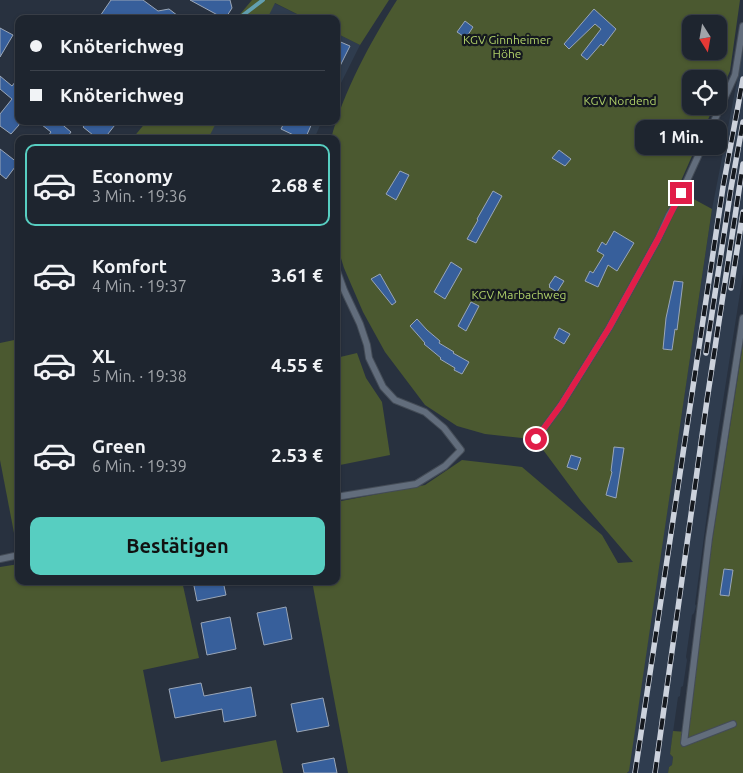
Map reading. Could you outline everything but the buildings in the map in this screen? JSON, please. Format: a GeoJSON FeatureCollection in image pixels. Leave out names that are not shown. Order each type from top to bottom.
{"type":"FeatureCollection","features":[{"type":"Feature","properties":{"kind":"lane"},"geometry":{"type":"LineString","coordinates":[[536,439],[561,405],[609,328],[679,198],[735,75],[743,26]]}},
{"type":"Feature","properties":{"kind":"lane"},"geometry":{"type":"LineString","coordinates":[[340,277],[360,324],[369,358],[383,387],[395,400],[425,412],[444,428],[461,450],[445,466],[416,484],[340,496]]}},
{"type":"Feature","properties":{"kind":"lane"},"geometry":{"type":"LineString","coordinates":[[733,724],[684,743],[710,538],[743,318]]}},
{"type":"Feature","properties":{"kind":"lane"},"geometry":{"type":"LineString","coordinates":[[0,559],[15,556]]}},
{"type":"Feature","properties":{"kind":"shaded area"},"geometry":{"type":"Polygon","coordinates":[[[274,3],[299,15],[269,15],[274,3]]]}},
{"type":"Feature","properties":{"kind":"shaded area"},"geometry":{"type":"Polygon","coordinates":[[[340,35],[360,45],[340,85],[340,35]]]}},
{"type":"Feature","properties":{"kind":"shaded area"},"geometry":{"type":"Polygon","coordinates":[[[743,50],[743,274],[717,439],[696,606],[692,615],[683,686],[678,697],[670,754],[673,757],[672,765],[669,767],[668,773],[628,773],[712,209],[743,50]]]}},
{"type":"Feature","properties":{"kind":"shaded area"},"geometry":{"type":"Polygon","coordinates":[[[214,125],[320,125],[316,135],[210,135],[214,125]]]}},
{"type":"Feature","properties":{"kind":"green space"},"geometry":{"type":"Polygon","coordinates":[[[252,0],[389,0],[360,45],[340,35],[340,15],[299,15],[275,3],[269,15],[239,15],[252,0]]]}},
{"type":"Feature","properties":{"kind":"green space"},"geometry":{"type":"Polygon","coordinates":[[[397,0],[740,0],[730,71],[727,78],[727,70],[682,70],[682,115],[710,115],[677,190],[712,209],[629,771],[627,773],[348,773],[313,585],[340,585],[340,501],[425,485],[462,460],[522,467],[602,535],[618,563],[633,562],[581,501],[538,443],[522,438],[485,434],[457,426],[425,405],[385,352],[363,312],[340,255],[340,135],[332,135],[335,125],[340,125],[340,111],[350,85],[397,0]]]}},
{"type":"Feature","properties":{"kind":"green space"},"geometry":{"type":"Polygon","coordinates":[[[144,125],[215,125],[210,135],[135,135],[144,125]]]}},
{"type":"Feature","properties":{"kind":"green space"},"geometry":{"type":"Polygon","coordinates":[[[15,340],[15,538],[0,460],[0,343],[15,340]]]}},
{"type":"Feature","properties":{"kind":"green space"},"geometry":{"type":"Polygon","coordinates":[[[743,344],[743,773],[668,773],[673,757],[670,754],[673,731],[687,732],[712,542],[743,344]]]}},
{"type":"Feature","properties":{"kind":"green space"},"geometry":{"type":"Polygon","coordinates":[[[357,353],[366,378],[382,402],[390,455],[340,465],[340,357],[357,353]]]}},
{"type":"Feature","properties":{"kind":"green space"},"geometry":{"type":"Polygon","coordinates":[[[15,565],[15,585],[183,585],[199,658],[143,670],[161,762],[276,740],[283,773],[0,773],[0,567],[15,565]]]}},
{"type":"Feature","properties":{"kind":"waterway"},"geometry":{"type":"LineString","coordinates":[[243,15],[263,0]]}},
{"type":"Feature","properties":{"kind":"railway"},"geometry":{"type":"LineString","coordinates":[[635,773],[723,187],[743,79]]}},
{"type":"Feature","properties":{"kind":"railway"},"geometry":{"type":"LineString","coordinates":[[706,353],[743,122]]}},
{"type":"Feature","properties":{"kind":"railway"},"geometry":{"type":"LineString","coordinates":[[655,773],[707,400],[743,164]]}},
{"type":"Feature","properties":{"kind":"railway"},"geometry":{"type":"LineString","coordinates":[[731,288],[743,212]]}},
{"type":"Feature","properties":{"kind":"route"},"geometry":{"type":"LineString","coordinates":[[536,439],[561,405],[609,328],[681,193]]}},
{"type":"Feature","properties":{"kind":"park label","name":"KGV Ginnheimer Höhe"},"geometry":{"type":"Point","coordinates":[507,47]}},
{"type":"Feature","properties":{"kind":"park label","name":"KGV Nordend"},"geometry":{"type":"Point","coordinates":[620,101]}},
{"type":"Feature","properties":{"kind":"park label","name":"KGV Marbachweg"},"geometry":{"type":"Point","coordinates":[519,295]}}]}
